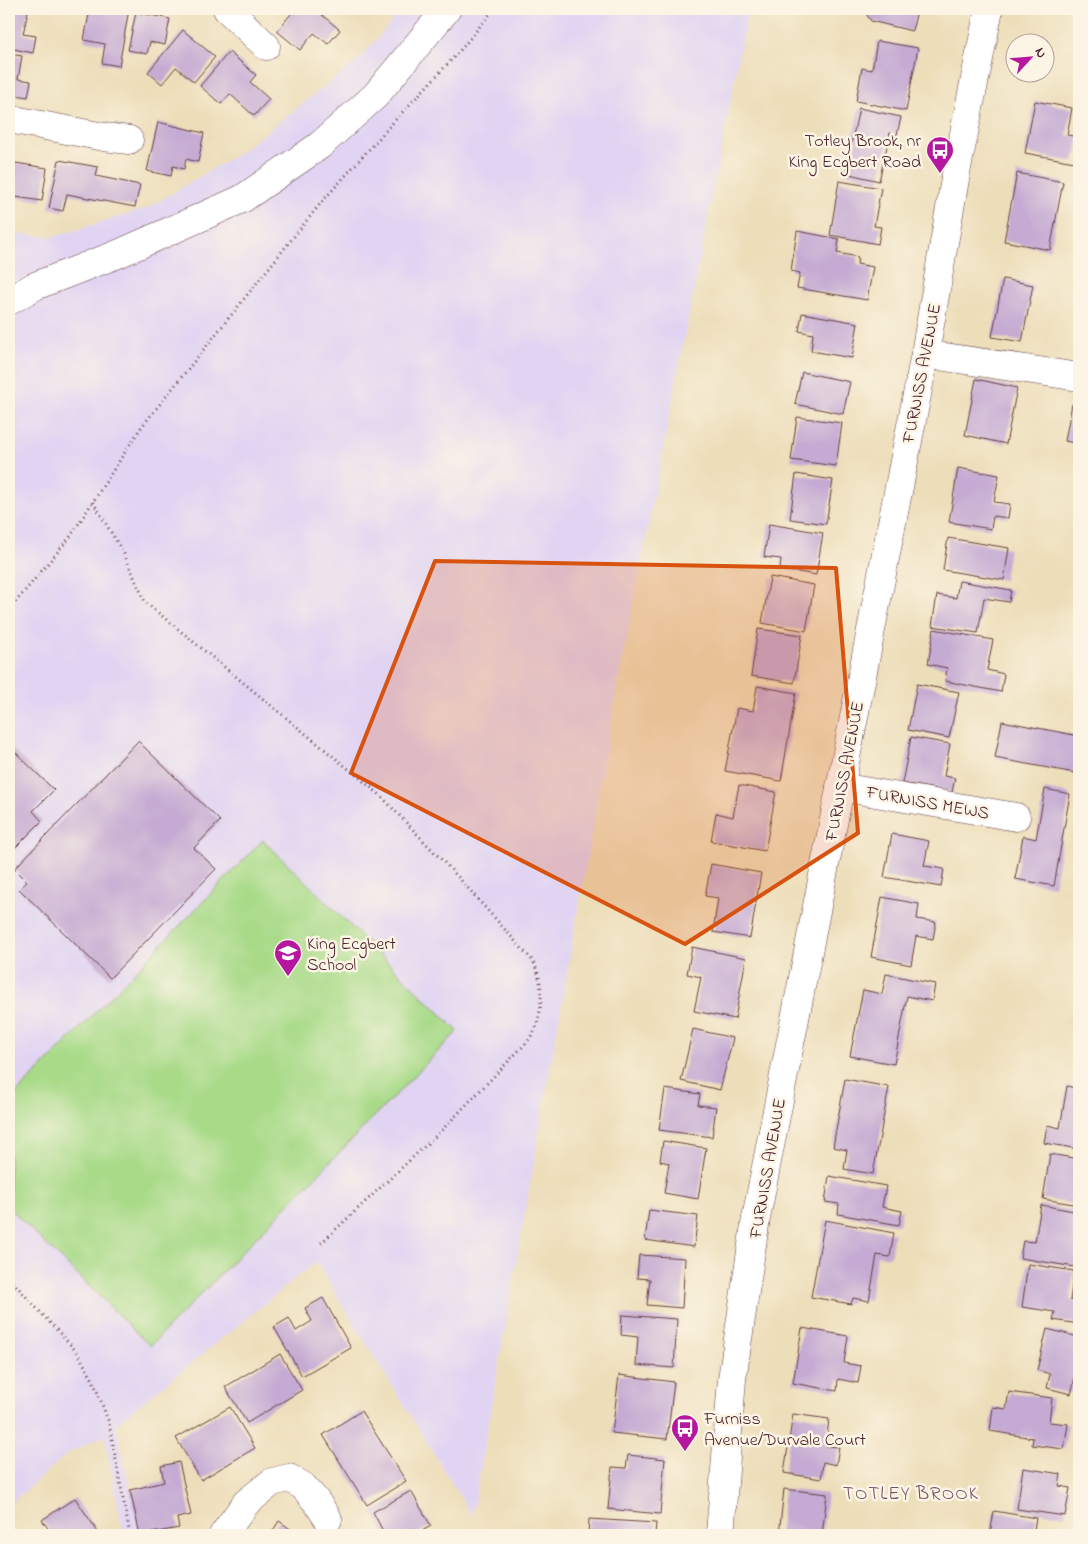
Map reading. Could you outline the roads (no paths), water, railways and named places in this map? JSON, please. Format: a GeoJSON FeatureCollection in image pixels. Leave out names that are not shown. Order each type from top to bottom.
{"type":"FeatureCollection","features":[{"type":"Feature","properties":{"kind":"street"},"geometry":{"type":"LineString","coordinates":[[9,301],[35,286],[118,254],[242,198],[320,146],[375,96],[447,9]]}},
{"type":"Feature","properties":{"kind":"street","name":"FURNISS AVENUE"},"geometry":{"type":"LineString","coordinates":[[720,1535],[732,1379],[756,1218],[925,354],[956,173],[989,9]]}},
{"type":"Feature","properties":{"kind":"street"},"geometry":{"type":"LineString","coordinates":[[235,11],[266,46]]}},
{"type":"Feature","properties":{"kind":"street"},"geometry":{"type":"LineString","coordinates":[[9,119],[128,140]]}},
{"type":"Feature","properties":{"kind":"street"},"geometry":{"type":"LineString","coordinates":[[925,354],[1079,377]]}},
{"type":"Feature","properties":{"kind":"street","name":"FURNISS MEWS"},"geometry":{"type":"LineString","coordinates":[[840,787],[1016,817]]}},
{"type":"Feature","properties":{"kind":"street"},"geometry":{"type":"LineString","coordinates":[[223,1535],[246,1503],[272,1482],[288,1478],[303,1486],[328,1519]]}},
{"type":"Feature","properties":{"kind":"place","name":"Totley Brook, nr King Ecgbert Road"},"geometry":{"type":"Point","coordinates":[940,174]}},
{"type":"Feature","properties":{"kind":"place","name":"King Ecgbert School"},"geometry":{"type":"Point","coordinates":[288,977]}},
{"type":"Feature","properties":{"kind":"place","name":"Furniss Avenue/Durvale Court"},"geometry":{"type":"Point","coordinates":[685,1452]}},
{"type":"Feature","properties":{"kind":"district","name":"TOTLEY BROOK"},"geometry":{"type":"Point","coordinates":[911,1492]}}]}
